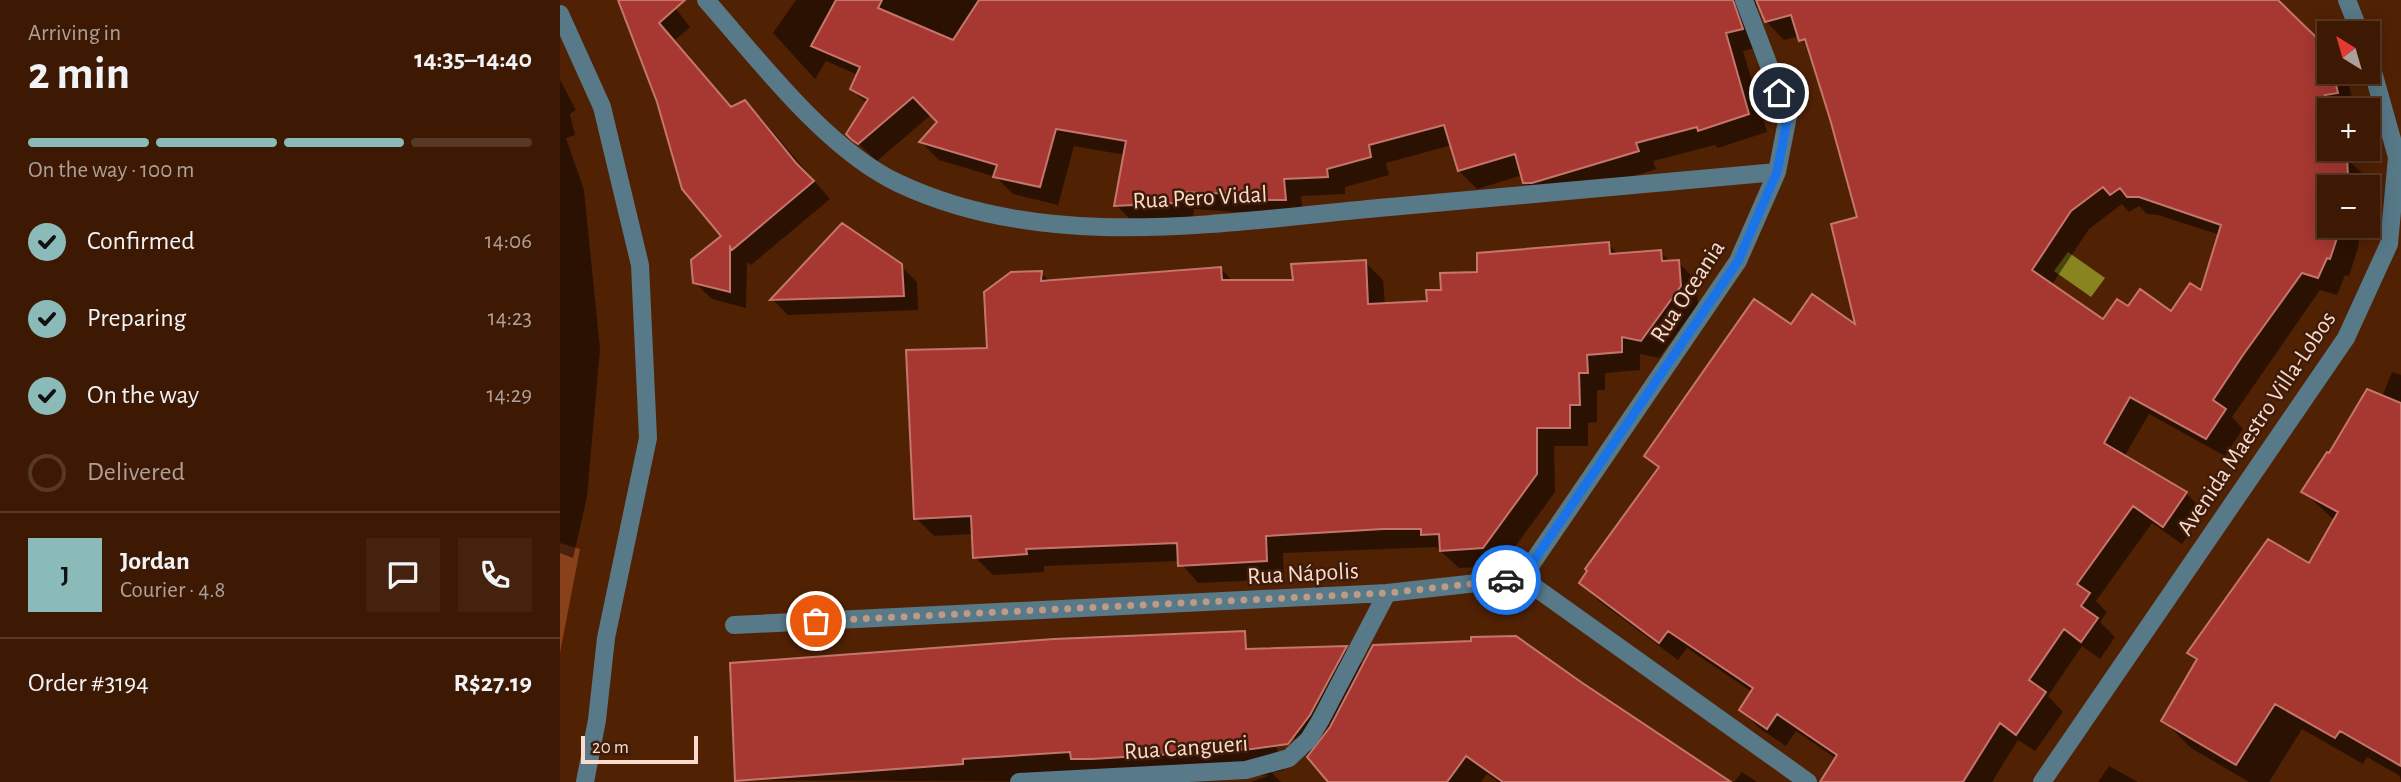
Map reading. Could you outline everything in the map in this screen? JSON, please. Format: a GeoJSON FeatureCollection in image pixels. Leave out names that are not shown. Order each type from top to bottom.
{"type":"FeatureCollection","features":[{"type":"Feature","properties":{"kind":"street","name":"Rua Pero Vidal"},"geometry":{"type":"LineString","coordinates":[[706,0],[775,79],[837,141],[896,182],[968,211],[1048,225],[1176,226],[1777,172]]}},
{"type":"Feature","properties":{"kind":"street","name":"Rua Oceania"},"geometry":{"type":"LineString","coordinates":[[1522,578],[1738,261],[1777,172],[1788,116],[1744,0]]}},
{"type":"Feature","properties":{"kind":"street"},"geometry":{"type":"LineString","coordinates":[[2347,0],[2355,21]]}},
{"type":"Feature","properties":{"kind":"street"},"geometry":{"type":"LineString","coordinates":[[560,13],[602,107],[640,265],[648,438],[606,638],[597,720],[585,782]]}},
{"type":"Feature","properties":{"kind":"street","name":"Avenida Maestro Villa-Lobos"},"geometry":{"type":"LineString","coordinates":[[2042,782],[2346,338],[2389,244],[2396,157],[2376,84]]}},
{"type":"Feature","properties":{"kind":"street"},"geometry":{"type":"LineString","coordinates":[[1522,578],[1808,782]]}},
{"type":"Feature","properties":{"kind":"street","name":"Rua Nápolis"},"geometry":{"type":"LineString","coordinates":[[734,625],[1387,593],[1522,578]]}},
{"type":"Feature","properties":{"kind":"street","name":"Rua Cangueri"},"geometry":{"type":"LineString","coordinates":[[1018,782],[1246,770],[1289,758],[1309,739],[1321,721],[1387,593]]}},
{"type":"Feature","properties":{"kind":"shaded area"},"geometry":{"type":"Polygon","coordinates":[[[2068,252],[2105,278],[2091,297],[2054,271],[2068,252]]]}},
{"type":"Feature","properties":{"kind":"shaded area"},"geometry":{"type":"Polygon","coordinates":[[[560,543],[580,549],[560,653],[560,543]]]}},
{"type":"Feature","properties":{"kind":"building"},"geometry":{"type":"Polygon","coordinates":[[[618,0],[685,0],[659,23],[731,107],[745,100],[814,181],[732,250],[730,247],[730,292],[693,283],[691,260],[721,236],[682,189],[657,102],[618,0]]]}},
{"type":"Feature","properties":{"kind":"building"},"geometry":{"type":"Polygon","coordinates":[[[836,0],[882,0],[878,8],[953,40],[979,0],[1733,0],[1743,29],[1726,33],[1749,114],[1698,131],[1697,127],[1636,143],[1639,151],[1532,183],[1523,183],[1515,154],[1458,171],[1444,125],[1369,145],[1371,157],[1327,169],[1328,177],[1284,179],[1286,200],[1242,200],[1243,194],[1176,192],[1176,203],[1114,206],[1126,141],[1056,129],[1040,187],[993,177],[997,165],[919,142],[937,122],[913,97],[858,144],[852,140],[846,134],[868,99],[850,89],[860,67],[811,46],[836,0]]]}},
{"type":"Feature","properties":{"kind":"building"},"geometry":{"type":"Polygon","coordinates":[[[1756,0],[2278,0],[2317,38],[2317,84],[2336,84],[2338,93],[2317,98],[2317,161],[2347,161],[2348,175],[2317,175],[2317,238],[2337,238],[2330,259],[2327,258],[2318,278],[2302,273],[2243,355],[2213,400],[2226,409],[2206,439],[2130,397],[2104,443],[2187,492],[2163,527],[2133,506],[2077,584],[2090,593],[2081,606],[2098,618],[2081,642],[2064,629],[2029,680],[2046,692],[2016,735],[2000,723],[1963,782],[1820,782],[1837,755],[1777,714],[1767,729],[1739,710],[1753,688],[1668,631],[1659,643],[1579,583],[1587,571],[1585,569],[1659,467],[1644,456],[1754,299],[1791,324],[1812,294],[1855,324],[1831,224],[1857,217],[1805,39],[1799,41],[1791,15],[1765,22],[1756,0]],[[2103,187],[2071,211],[2032,270],[2103,319],[2117,299],[2128,306],[2140,289],[2171,311],[2190,283],[2201,290],[2221,225],[2139,197],[2127,197],[2120,188],[2110,195],[2103,187]]]}},
{"type":"Feature","properties":{"kind":"building"},"geometry":{"type":"Polygon","coordinates":[[[842,223],[902,264],[904,296],[770,300],[842,223]]]}},
{"type":"Feature","properties":{"kind":"building"},"geometry":{"type":"Polygon","coordinates":[[[1609,242],[1610,254],[1661,250],[1662,261],[1679,260],[1681,286],[1641,341],[1622,337],[1622,352],[1587,355],[1588,373],[1579,373],[1580,405],[1570,405],[1570,428],[1537,428],[1537,474],[1483,548],[1440,551],[1439,534],[1421,535],[1421,529],[1383,529],[1266,536],[1267,561],[1178,566],[1177,543],[1026,549],[1027,554],[973,558],[971,516],[914,519],[906,350],[987,348],[984,292],[1011,272],[1042,271],[1041,281],[1221,267],[1222,280],[1293,280],[1291,264],[1366,260],[1368,304],[1427,301],[1426,290],[1441,290],[1440,273],[1477,272],[1477,253],[1609,242]]]}},
{"type":"Feature","properties":{"kind":"building"},"geometry":{"type":"Polygon","coordinates":[[[2367,389],[2401,403],[2401,766],[2340,731],[2335,738],[2275,704],[2236,765],[2161,721],[2197,659],[2187,653],[2268,539],[2309,563],[2338,512],[2301,492],[2327,452],[2329,453],[2367,389]]]}},
{"type":"Feature","properties":{"kind":"building"},"geometry":{"type":"Polygon","coordinates":[[[1245,631],[1246,649],[1347,646],[1310,715],[1288,744],[1252,749],[1092,759],[1071,759],[1070,752],[963,759],[963,764],[735,781],[730,663],[1054,639],[1245,631]]]}},
{"type":"Feature","properties":{"kind":"building"},"geometry":{"type":"Polygon","coordinates":[[[1516,636],[1731,782],[1503,782],[1466,756],[1447,782],[1328,782],[1307,757],[1330,727],[1373,645],[1471,641],[1471,637],[1516,636]]]}},
{"type":"Feature","properties":{"kind":"way so far"},"geometry":{"type":"LineString","coordinates":[[816,621],[1387,593],[1506,580]]}},
{"type":"Feature","properties":{"kind":"route"},"geometry":{"type":"LineString","coordinates":[[1506,580],[1522,578],[1738,261],[1777,172],[1788,116],[1779,93]]}}]}
